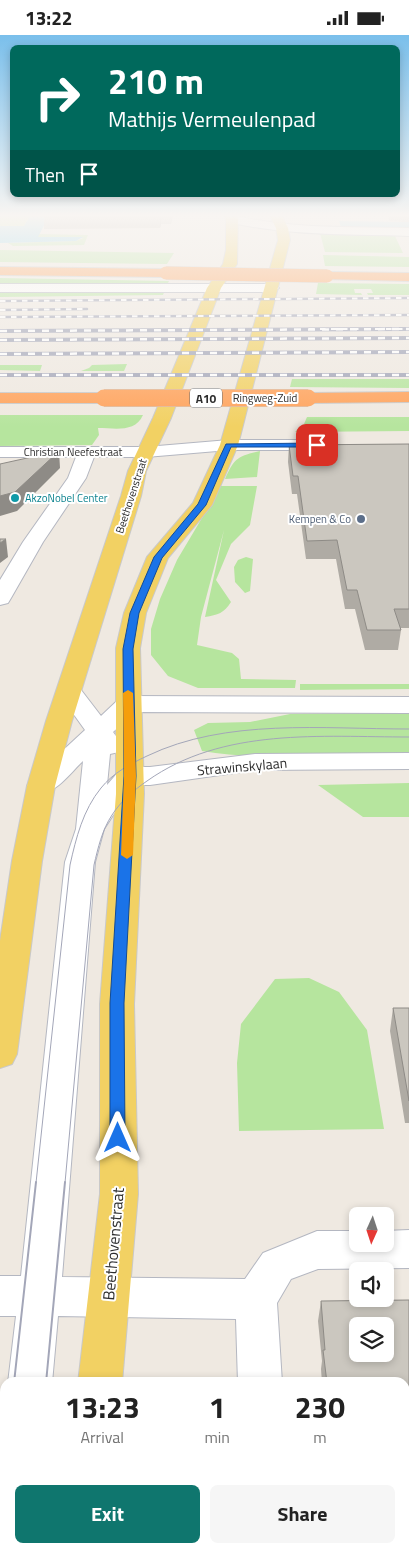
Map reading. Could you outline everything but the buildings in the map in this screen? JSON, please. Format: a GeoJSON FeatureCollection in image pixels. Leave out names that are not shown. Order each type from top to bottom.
{"type":"FeatureCollection","features":[{"type":"Feature","properties":{"kind":"highway","name":"Ringweg-Zuid"},"geometry":{"type":"LineString","coordinates":[[0,398],[409,397]]}},
{"type":"Feature","properties":{"kind":"main road","name":"Beethovenstraat"},"geometry":{"type":"LineString","coordinates":[[0,1054],[27,861],[41,786],[131,496],[137,471],[162,417],[216,285]]}},
{"type":"Feature","properties":{"kind":"main road","name":"Beethovenstraat"},"geometry":{"type":"LineString","coordinates":[[101,1377],[119,1194],[117,1003],[130,776],[128,649],[135,613],[158,557],[202,505],[229,445],[273,285]]}},
{"type":"Feature","properties":{"kind":"street"},"geometry":{"type":"LineString","coordinates":[[0,288],[272,288]]}},
{"type":"Feature","properties":{"kind":"street","name":"Christian Neefestraat"},"geometry":{"type":"LineString","coordinates":[[0,452],[146,451],[229,445],[340,445]]}},
{"type":"Feature","properties":{"kind":"street"},"geometry":{"type":"LineString","coordinates":[[0,598],[33,542],[77,478],[87,452]]}},
{"type":"Feature","properties":{"kind":"street"},"geometry":{"type":"LineString","coordinates":[[69,691],[100,731],[130,776],[109,800],[90,829]]}},
{"type":"Feature","properties":{"kind":"street"},"geometry":{"type":"LineString","coordinates":[[41,786],[128,703],[409,705]]}},
{"type":"Feature","properties":{"kind":"street"},"geometry":{"type":"LineString","coordinates":[[29,1377],[19,1297],[80,862],[90,829],[91,802],[100,731]]}},
{"type":"Feature","properties":{"kind":"street","name":"Strawinskylaan"},"geometry":{"type":"LineString","coordinates":[[130,776],[150,776],[255,762],[409,761]]}},
{"type":"Feature","properties":{"kind":"street"},"geometry":{"type":"LineString","coordinates":[[260,1377],[256,1299],[277,1266],[317,1250],[409,1249]]}},
{"type":"Feature","properties":{"kind":"street"},"geometry":{"type":"LineString","coordinates":[[19,1297],[256,1299]]}},
{"type":"Feature","properties":{"kind":"green space"},"geometry":{"type":"Polygon","coordinates":[[[0,285],[167,285],[167,285],[0,285]]]}},
{"type":"Feature","properties":{"kind":"green space"},"geometry":{"type":"Polygon","coordinates":[[[318,285],[409,285],[409,295],[368,295],[367,293],[373,293],[371,289],[354,289],[355,293],[361,293],[362,295],[316,294],[318,285]]]}},
{"type":"Feature","properties":{"kind":"green space"},"geometry":{"type":"Polygon","coordinates":[[[165,290],[163,295],[0,297],[0,292],[165,290]]]}},
{"type":"Feature","properties":{"kind":"green space"},"geometry":{"type":"Polygon","coordinates":[[[127,364],[124,371],[81,371],[92,365],[127,364]]]}},
{"type":"Feature","properties":{"kind":"green space"},"geometry":{"type":"Polygon","coordinates":[[[0,365],[42,365],[40,371],[0,370],[0,365]]]}},
{"type":"Feature","properties":{"kind":"green space"},"geometry":{"type":"Polygon","coordinates":[[[292,379],[409,379],[409,388],[290,387],[292,379]]]}},
{"type":"Feature","properties":{"kind":"green space"},"geometry":{"type":"Polygon","coordinates":[[[0,415],[143,415],[135,425],[130,427],[118,429],[98,428],[99,435],[92,445],[0,446],[0,415]]]}},
{"type":"Feature","properties":{"kind":"green space"},"geometry":{"type":"Polygon","coordinates":[[[307,417],[409,417],[409,431],[295,432],[304,424],[307,417]]]}},
{"type":"Feature","properties":{"kind":"green space"},"geometry":{"type":"Polygon","coordinates":[[[260,451],[257,477],[225,479],[234,462],[260,451]]]}},
{"type":"Feature","properties":{"kind":"green space"},"geometry":{"type":"Polygon","coordinates":[[[221,486],[257,486],[250,525],[231,544],[216,580],[231,602],[220,613],[205,617],[224,530],[201,617],[197,645],[232,653],[239,659],[241,679],[296,680],[295,688],[198,688],[168,676],[151,655],[151,629],[160,599],[177,560],[221,486]]]}},
{"type":"Feature","properties":{"kind":"green space"},"geometry":{"type":"Polygon","coordinates":[[[246,557],[253,559],[250,591],[245,593],[235,582],[234,567],[238,560],[246,557]]]}},
{"type":"Feature","properties":{"kind":"green space"},"geometry":{"type":"Polygon","coordinates":[[[300,684],[409,684],[409,689],[300,690],[300,684]]]}},
{"type":"Feature","properties":{"kind":"green space"},"geometry":{"type":"Polygon","coordinates":[[[409,713],[409,754],[279,757],[227,754],[202,751],[194,730],[208,723],[250,722],[290,714],[409,713]]]}},
{"type":"Feature","properties":{"kind":"green space"},"geometry":{"type":"Polygon","coordinates":[[[409,783],[409,817],[363,817],[318,785],[409,783]]]}},
{"type":"Feature","properties":{"kind":"green space"},"geometry":{"type":"Polygon","coordinates":[[[309,978],[339,992],[367,1030],[384,1129],[239,1131],[237,1063],[241,1024],[275,979],[309,978]]]}},
{"type":"Feature","properties":{"kind":"tram line"},"geometry":{"type":"LineString","coordinates":[[36,1183],[70,865],[85,815],[101,788],[116,773],[147,756],[177,744],[209,736],[275,728],[409,729]]}},
{"type":"Feature","properties":{"kind":"tram line"},"geometry":{"type":"LineString","coordinates":[[65,1183],[94,865],[103,833],[116,810],[137,788],[176,764],[208,751],[240,743],[307,737],[409,737]]}},
{"type":"Feature","properties":{"kind":"tram line"},"geometry":{"type":"LineString","coordinates":[[15,1377],[36,1182]]}},
{"type":"Feature","properties":{"kind":"tram line"},"geometry":{"type":"LineString","coordinates":[[47,1377],[65,1182]]}},
{"type":"Feature","properties":{"kind":"railway"},"geometry":{"type":"LineString","coordinates":[[0,301],[409,298]]}},
{"type":"Feature","properties":{"kind":"railway"},"geometry":{"type":"LineString","coordinates":[[0,310],[87,309]]}},
{"type":"Feature","properties":{"kind":"railway"},"geometry":{"type":"LineString","coordinates":[[0,317],[409,315]]}},
{"type":"Feature","properties":{"kind":"railway"},"geometry":{"type":"LineString","coordinates":[[0,331],[409,329],[309,329]]}},
{"type":"Feature","properties":{"kind":"railway"},"geometry":{"type":"LineString","coordinates":[[0,340],[409,338]]}},
{"type":"Feature","properties":{"kind":"railway"},"geometry":{"type":"LineString","coordinates":[[0,354],[409,352]]}},
{"type":"Feature","properties":{"kind":"railway"},"geometry":{"type":"LineString","coordinates":[[0,375],[409,375]]}},
{"type":"Feature","properties":{"kind":"slow traffic"},"geometry":{"type":"LineString","coordinates":[[127,855],[130,776],[128,693]]}},
{"type":"Feature","properties":{"kind":"place","name":"AkzoNobel Center"},"geometry":{"type":"Point","coordinates":[15,498]}},
{"type":"Feature","properties":{"kind":"place","name":"Kempen & Co"},"geometry":{"type":"Point","coordinates":[361,519]}},
{"type":"Feature","properties":{"kind":"route"},"geometry":{"type":"LineString","coordinates":[[118,1138],[117,1003],[127,855],[130,776],[128,649],[135,613],[158,557],[202,505],[229,445],[317,445]]}}]}
